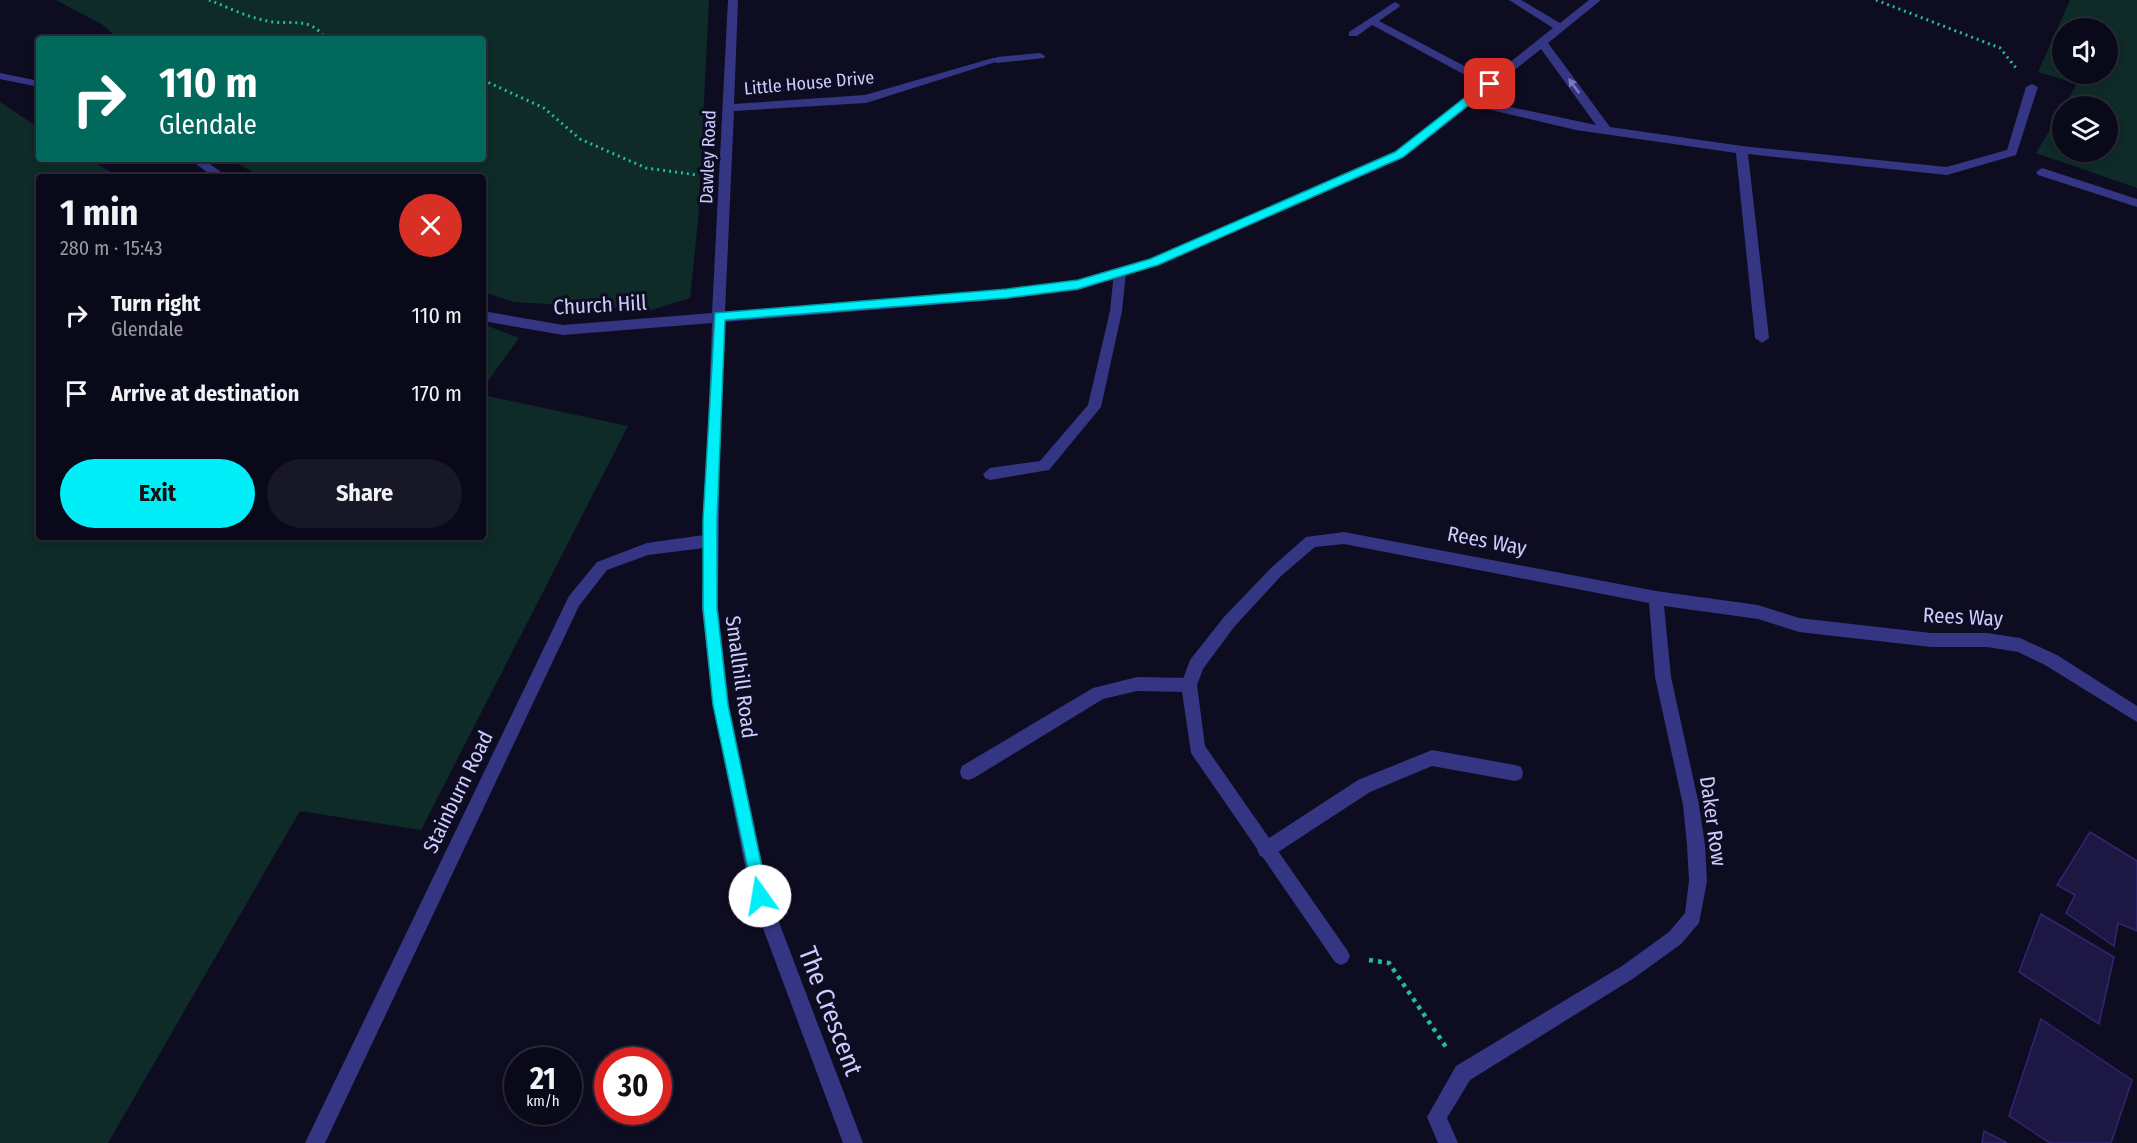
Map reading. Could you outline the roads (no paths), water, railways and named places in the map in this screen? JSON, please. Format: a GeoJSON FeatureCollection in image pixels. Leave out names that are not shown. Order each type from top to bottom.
{"type":"FeatureCollection","features":[{"type":"Feature","properties":{"kind":"street","name":"Dawley Road"},"geometry":{"type":"LineString","coordinates":[[719,316],[733,0]]}},
{"type":"Feature","properties":{"kind":"street"},"geometry":{"type":"LineString","coordinates":[[1514,0],[1560,28]]}},
{"type":"Feature","properties":{"kind":"street","name":"Church Hill"},"geometry":{"type":"LineString","coordinates":[[486,317],[563,330],[1007,294],[1078,285],[1154,262],[1399,155],[1543,44],[1596,0]]}},
{"type":"Feature","properties":{"kind":"street"},"geometry":{"type":"LineString","coordinates":[[1353,34],[1395,5]]}},
{"type":"Feature","properties":{"kind":"street"},"geometry":{"type":"LineString","coordinates":[[1372,21],[1490,84]]}},
{"type":"Feature","properties":{"kind":"street"},"geometry":{"type":"LineString","coordinates":[[1543,44],[1605,129]]}},
{"type":"Feature","properties":{"kind":"street","name":"Little House Drive"},"geometry":{"type":"LineString","coordinates":[[728,108],[866,99],[997,60],[1040,56]]}},
{"type":"Feature","properties":{"kind":"street"},"geometry":{"type":"LineString","coordinates":[[0,76],[36,83]]}},
{"type":"Feature","properties":{"kind":"street"},"geometry":{"type":"LineString","coordinates":[[1467,101],[1576,126],[1742,150],[1947,171],[2012,152],[2032,87]]}},
{"type":"Feature","properties":{"kind":"street"},"geometry":{"type":"LineString","coordinates":[[1742,150],[1762,338]]}},
{"type":"Feature","properties":{"kind":"street"},"geometry":{"type":"LineString","coordinates":[[200,162],[218,174]]}},
{"type":"Feature","properties":{"kind":"street"},"geometry":{"type":"LineString","coordinates":[[2042,172],[2137,203]]}},
{"type":"Feature","properties":{"kind":"street"},"geometry":{"type":"LineString","coordinates":[[990,474],[1044,466],[1094,407],[1116,311],[1120,272]]}},
{"type":"Feature","properties":{"kind":"street","name":"Smallhill Road"},"geometry":{"type":"LineString","coordinates":[[719,316],[710,541],[710,608],[721,705],[760,896]]}},
{"type":"Feature","properties":{"kind":"street","name":"Rees Way"},"geometry":{"type":"LineString","coordinates":[[1189,685],[1196,665],[1229,622],[1276,572],[1311,541],[1344,538],[1656,598],[1758,612],[1799,625],[1931,640],[1987,640],[2020,645],[2051,660],[2137,715]]}},
{"type":"Feature","properties":{"kind":"street","name":"Stainburn Road"},"geometry":{"type":"LineString","coordinates":[[315,1143],[574,601],[602,566],[647,549],[710,541]]}},
{"type":"Feature","properties":{"kind":"street","name":"Daker Row"},"geometry":{"type":"LineString","coordinates":[[1448,1143],[1437,1118],[1463,1073],[1628,972],[1675,938],[1693,917],[1698,880],[1696,845],[1690,805],[1663,677],[1656,598]]}},
{"type":"Feature","properties":{"kind":"street"},"geometry":{"type":"LineString","coordinates":[[968,772],[1099,693],[1137,684],[1189,685],[1197,748],[1341,956]]}},
{"type":"Feature","properties":{"kind":"street"},"geometry":{"type":"LineString","coordinates":[[1266,850],[1365,786],[1432,758],[1515,772]]}},
{"type":"Feature","properties":{"kind":"street","name":"The Crescent"},"geometry":{"type":"LineString","coordinates":[[760,896],[853,1143]]}}]}
